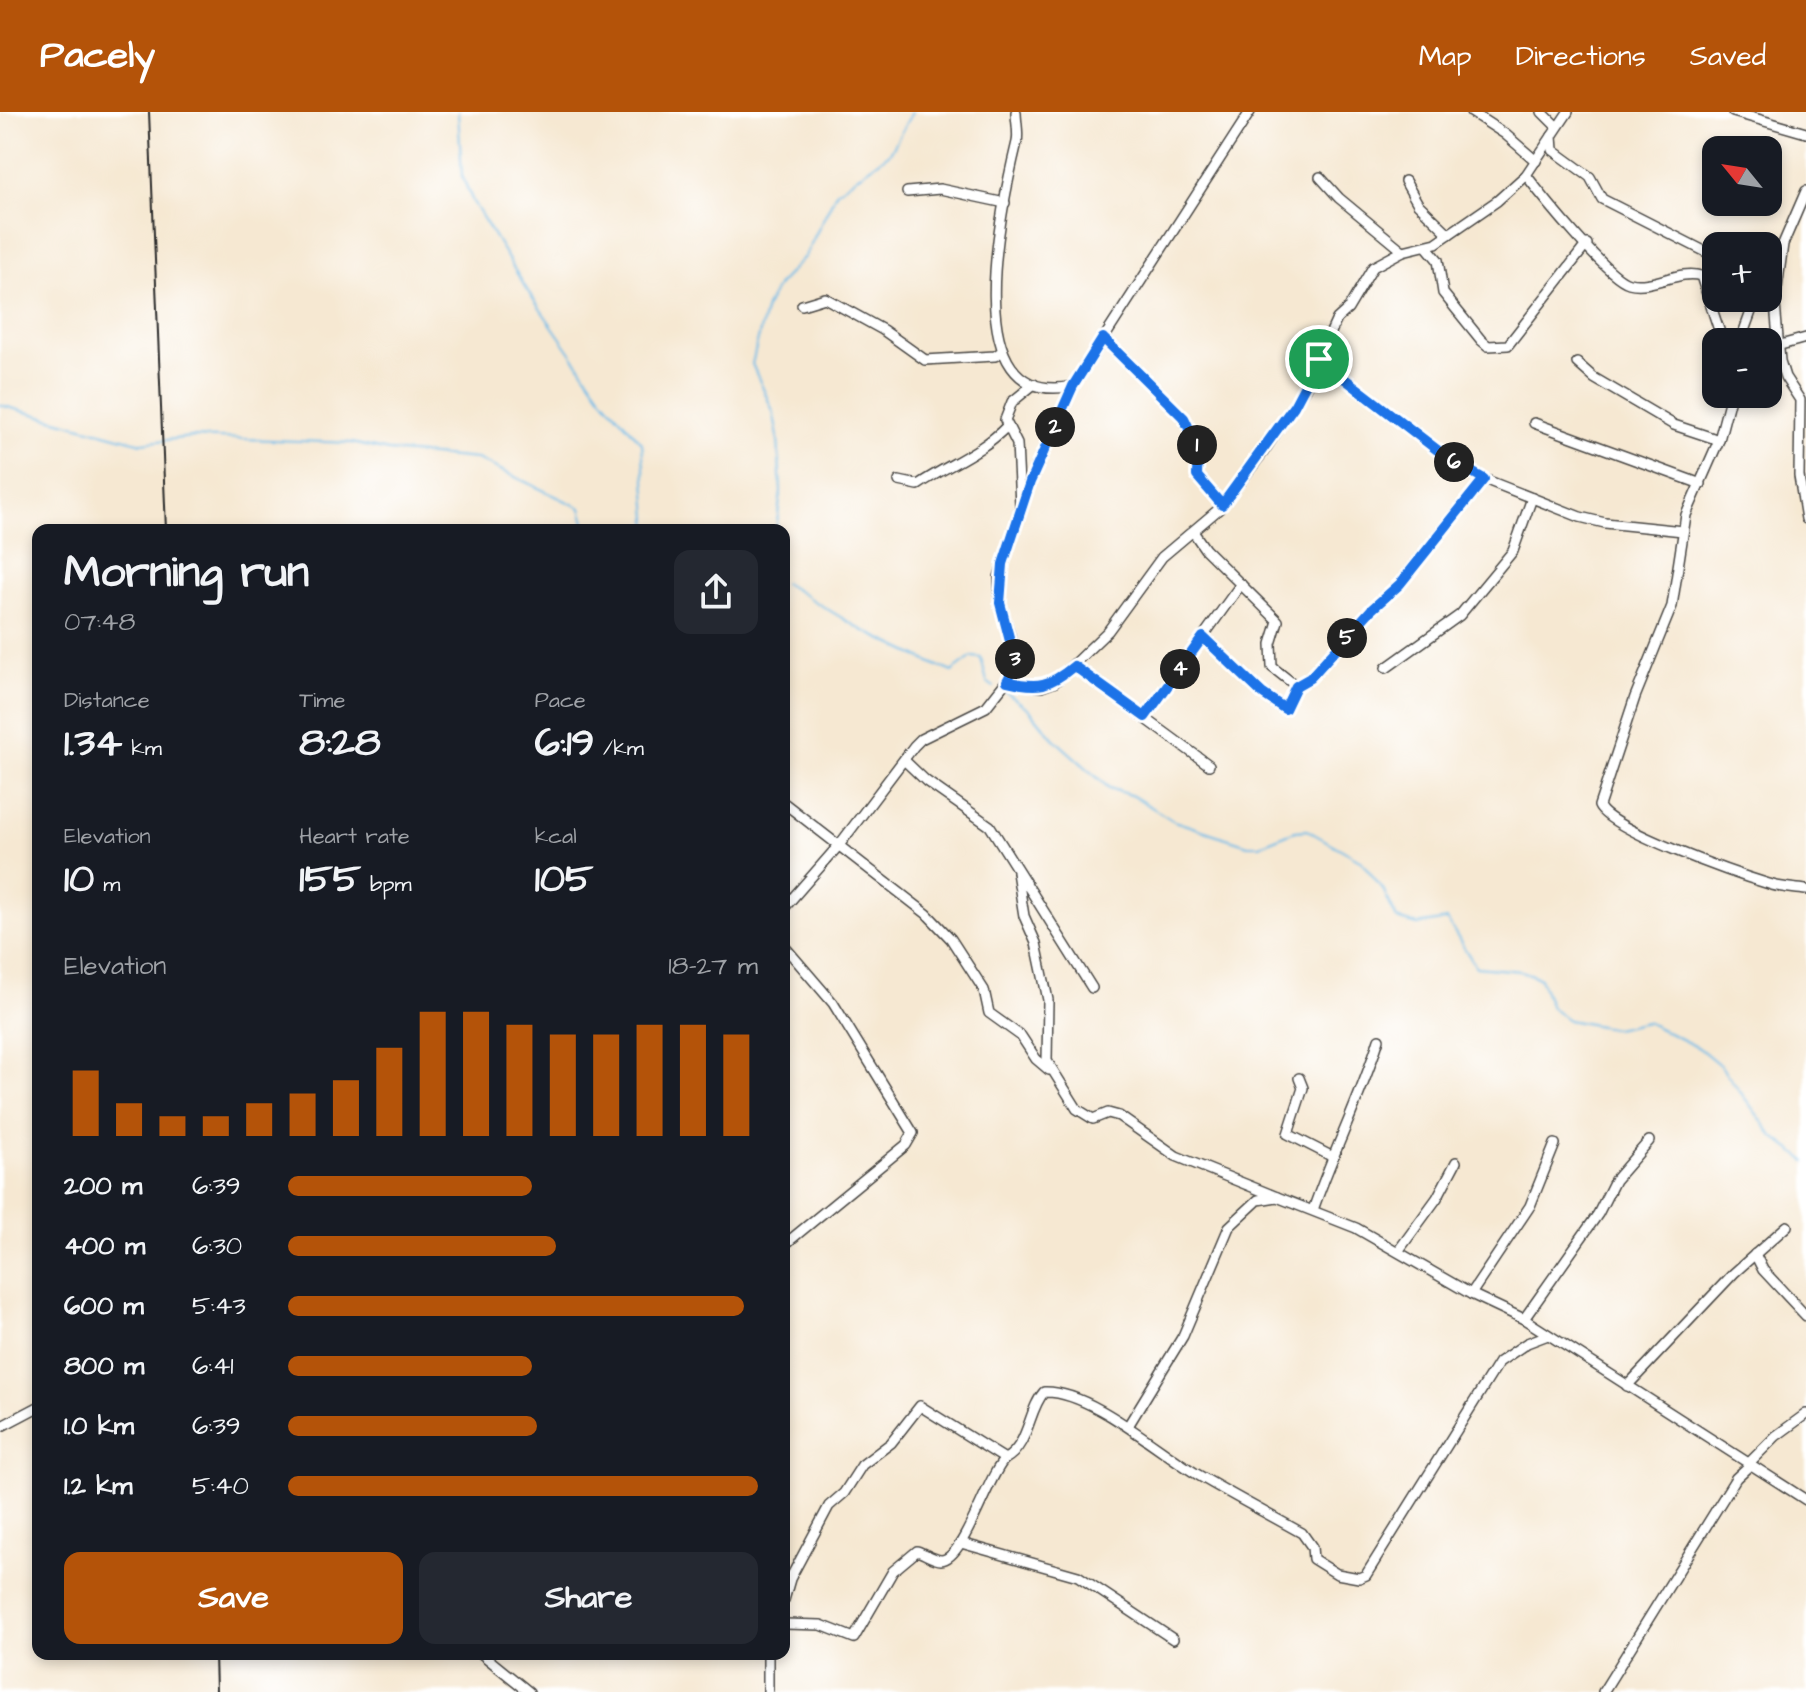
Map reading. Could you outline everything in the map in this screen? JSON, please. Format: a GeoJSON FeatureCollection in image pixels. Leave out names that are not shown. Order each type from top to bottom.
{"type":"FeatureCollection","features":[{"type":"Feature","properties":{"kind":"street"},"geometry":{"type":"LineString","coordinates":[[1016,112],[1018,140],[1011,159],[994,301],[996,335],[1001,352],[1013,369],[1034,384],[1050,391],[1073,386]]}},
{"type":"Feature","properties":{"kind":"street"},"geometry":{"type":"LineString","coordinates":[[790,901],[840,844],[921,739],[986,707],[1016,664],[1000,603],[999,577],[1021,506],[1073,386],[1250,112]]}},
{"type":"Feature","properties":{"kind":"street"},"geometry":{"type":"LineString","coordinates":[[1471,112],[1505,134],[1536,161]]}},
{"type":"Feature","properties":{"kind":"street"},"geometry":{"type":"LineString","coordinates":[[1542,112],[1555,131],[1553,150],[1590,177],[1602,199],[1702,250]]}},
{"type":"Feature","properties":{"kind":"street"},"geometry":{"type":"LineString","coordinates":[[1002,688],[1041,687],[1055,682],[1074,666],[1108,631],[1162,557],[1194,533],[1222,505],[1294,406],[1337,319],[1348,309],[1373,267],[1403,251],[1427,247],[1449,234],[1526,175],[1568,112]]}},
{"type":"Feature","properties":{"kind":"street"},"geometry":{"type":"LineString","coordinates":[[1733,112],[1806,133]]}},
{"type":"Feature","properties":{"kind":"street"},"geometry":{"type":"LineString","coordinates":[[1526,175],[1607,269],[1627,283],[1670,281],[1690,273],[1701,276],[1718,328]]}},
{"type":"Feature","properties":{"kind":"street"},"geometry":{"type":"LineString","coordinates":[[1320,177],[1339,198],[1403,251]]}},
{"type":"Feature","properties":{"kind":"street"},"geometry":{"type":"LineString","coordinates":[[1405,181],[1418,204],[1449,234]]}},
{"type":"Feature","properties":{"kind":"street"},"geometry":{"type":"LineString","coordinates":[[907,192],[940,189],[1005,203]]}},
{"type":"Feature","properties":{"kind":"street"},"geometry":{"type":"LineString","coordinates":[[1782,247],[1806,191]]}},
{"type":"Feature","properties":{"kind":"street"},"geometry":{"type":"LineString","coordinates":[[1427,247],[1441,271],[1443,293],[1481,340],[1497,347],[1508,345],[1587,244]]}},
{"type":"Feature","properties":{"kind":"street"},"geometry":{"type":"LineString","coordinates":[[802,305],[825,298],[883,330],[925,360],[995,356],[1001,352]]}},
{"type":"Feature","properties":{"kind":"street"},"geometry":{"type":"LineString","coordinates":[[1103,338],[1184,418],[1198,447],[1197,476],[1222,505]]}},
{"type":"Feature","properties":{"kind":"street"},"geometry":{"type":"LineString","coordinates":[[1782,345],[1806,338]]}},
{"type":"Feature","properties":{"kind":"street"},"geometry":{"type":"LineString","coordinates":[[1319,359],[1449,459],[1484,479],[1605,523],[1683,531]]}},
{"type":"Feature","properties":{"kind":"street"},"geometry":{"type":"LineString","coordinates":[[1577,363],[1594,378],[1674,425],[1719,440]]}},
{"type":"Feature","properties":{"kind":"street"},"geometry":{"type":"LineString","coordinates":[[1782,365],[1785,377],[1806,410]]}},
{"type":"Feature","properties":{"kind":"street"},"geometry":{"type":"LineString","coordinates":[[1021,506],[1017,444],[1007,426],[1007,413],[1012,402],[1034,384]]}},
{"type":"Feature","properties":{"kind":"street"},"geometry":{"type":"LineString","coordinates":[[1800,400],[1799,476],[1806,519]]}},
{"type":"Feature","properties":{"kind":"street"},"geometry":{"type":"LineString","coordinates":[[1727,408],[1719,440],[1683,531],[1672,606],[1635,697],[1599,806],[1610,819],[1652,840],[1770,885],[1806,890]]}},
{"type":"Feature","properties":{"kind":"street"},"geometry":{"type":"LineString","coordinates":[[1534,423],[1701,484]]}},
{"type":"Feature","properties":{"kind":"street"},"geometry":{"type":"LineString","coordinates":[[899,481],[918,485],[955,460],[988,446],[1007,426]]}},
{"type":"Feature","properties":{"kind":"street"},"geometry":{"type":"LineString","coordinates":[[1203,637],[1263,694],[1285,709],[1296,686],[1310,678],[1371,610],[1400,584],[1484,479]]}},
{"type":"Feature","properties":{"kind":"street"},"geometry":{"type":"LineString","coordinates":[[1386,668],[1460,615],[1513,551],[1532,498]]}},
{"type":"Feature","properties":{"kind":"street"},"geometry":{"type":"LineString","coordinates":[[1194,533],[1205,549],[1278,621],[1271,644],[1272,667],[1296,686]]}},
{"type":"Feature","properties":{"kind":"street"},"geometry":{"type":"LineString","coordinates":[[1145,717],[1241,584]]}},
{"type":"Feature","properties":{"kind":"street"},"geometry":{"type":"LineString","coordinates":[[1074,666],[1209,765]]}},
{"type":"Feature","properties":{"kind":"street"},"geometry":{"type":"LineString","coordinates":[[904,760],[926,781],[990,826],[1092,988]]}},
{"type":"Feature","properties":{"kind":"street"},"geometry":{"type":"LineString","coordinates":[[790,808],[815,831],[840,844],[935,922],[984,990],[989,1013],[1021,1036],[1036,1059],[1052,1073]]}},
{"type":"Feature","properties":{"kind":"street"},"geometry":{"type":"LineString","coordinates":[[1017,872],[1024,916],[1036,943],[1048,1000],[1047,1061],[1077,1109],[1093,1119],[1108,1113],[1119,1116],[1176,1156],[1313,1210],[1399,1250],[1471,1294],[1524,1319],[1806,1500]]}},
{"type":"Feature","properties":{"kind":"street"},"geometry":{"type":"LineString","coordinates":[[790,953],[833,1003],[913,1133],[906,1145],[790,1240]]}},
{"type":"Feature","properties":{"kind":"street"},"geometry":{"type":"LineString","coordinates":[[1313,1210],[1331,1156],[1366,1081],[1379,1039]]}},
{"type":"Feature","properties":{"kind":"street"},"geometry":{"type":"LineString","coordinates":[[1299,1078],[1303,1088],[1288,1134],[1331,1156]]}},
{"type":"Feature","properties":{"kind":"street"},"geometry":{"type":"LineString","coordinates":[[1524,1319],[1598,1214],[1615,1180],[1649,1141]]}},
{"type":"Feature","properties":{"kind":"street"},"geometry":{"type":"LineString","coordinates":[[1471,1294],[1530,1206],[1555,1144]]}},
{"type":"Feature","properties":{"kind":"street"},"geometry":{"type":"LineString","coordinates":[[1399,1250],[1437,1198],[1456,1162]]}},
{"type":"Feature","properties":{"kind":"street"},"geometry":{"type":"LineString","coordinates":[[1128,1426],[1183,1336],[1229,1227],[1258,1200],[1277,1197]]}},
{"type":"Feature","properties":{"kind":"street"},"geometry":{"type":"LineString","coordinates":[[1627,1386],[1755,1254],[1787,1226]]}},
{"type":"Feature","properties":{"kind":"street"},"geometry":{"type":"LineString","coordinates":[[1755,1254],[1763,1270],[1806,1316]]}},
{"type":"Feature","properties":{"kind":"street"},"geometry":{"type":"LineString","coordinates":[[790,1624],[821,1625],[854,1638],[903,1560],[917,1551],[941,1560],[950,1557],[961,1543],[1005,1459],[1012,1455],[1027,1431],[1044,1392],[1053,1391],[1128,1426],[1200,1476],[1302,1533],[1312,1547],[1313,1559],[1337,1574],[1359,1578],[1366,1575],[1499,1362],[1527,1343],[1548,1335]]}},
{"type":"Feature","properties":{"kind":"street"},"geometry":{"type":"LineString","coordinates":[[790,1579],[829,1506],[844,1493],[862,1465],[891,1443],[920,1406],[1005,1459]]}},
{"type":"Feature","properties":{"kind":"street"},"geometry":{"type":"LineString","coordinates":[[0,1427],[32,1410]]}},
{"type":"Feature","properties":{"kind":"street"},"geometry":{"type":"LineString","coordinates":[[1603,1692],[1736,1478],[1776,1436],[1806,1414]]}},
{"type":"Feature","properties":{"kind":"street"},"geometry":{"type":"LineString","coordinates":[[961,1543],[1078,1576],[1173,1639]]}},
{"type":"Feature","properties":{"kind":"street"},"geometry":{"type":"LineString","coordinates":[[489,1660],[529,1692]]}},
{"type":"Feature","properties":{"kind":"street"},"geometry":{"type":"LineString","coordinates":[[768,1660],[768,1692]]}},
{"type":"Feature","properties":{"kind":"waterway"},"geometry":{"type":"LineString","coordinates":[[458,112],[462,176],[473,202],[527,290],[601,396],[642,443],[649,524]]}},
{"type":"Feature","properties":{"kind":"waterway"},"geometry":{"type":"LineString","coordinates":[[777,524],[781,492],[778,437],[773,411],[752,364],[766,307],[778,285],[805,256],[837,191],[890,153],[912,112]]}},
{"type":"Feature","properties":{"kind":"waterway"},"geometry":{"type":"LineString","coordinates":[[0,405],[142,443],[191,437],[352,443],[388,451],[477,459],[581,508],[585,524]]}},
{"type":"Feature","properties":{"kind":"waterway"},"geometry":{"type":"LineString","coordinates":[[790,587],[862,630],[952,672],[972,657],[981,658],[987,682],[994,687]]}},
{"type":"Feature","properties":{"kind":"waterway"},"geometry":{"type":"LineString","coordinates":[[1004,691],[1029,709],[1053,738],[1109,788],[1133,796],[1174,821],[1248,845],[1260,845],[1295,831],[1307,830],[1360,860],[1383,889],[1397,919],[1418,925],[1447,920],[1476,967],[1521,971],[1540,978],[1551,1008],[1568,1020],[1615,1029],[1646,1022],[1699,1048],[1721,1066],[1773,1136],[1806,1161]]}},
{"type":"Feature","properties":{"kind":"railway"},"geometry":{"type":"LineString","coordinates":[[149,112],[166,524]]}},
{"type":"Feature","properties":{"kind":"railway"},"geometry":{"type":"LineString","coordinates":[[215,1660],[216,1692]]}},
{"type":"Feature","properties":{"kind":"route"},"geometry":{"type":"LineString","coordinates":[[1103,338],[1184,418],[1198,447],[1197,476],[1222,505],[1294,406],[1319,359],[1335,375],[1368,395],[1449,459],[1484,479],[1400,584],[1371,610],[1310,678],[1296,686],[1285,709],[1263,694],[1233,662],[1203,637],[1145,717],[1074,666],[1055,682],[1041,687],[1007,681],[1016,664],[1010,630],[1000,603],[999,577],[1030,482],[1073,386],[1103,338]]}}]}
